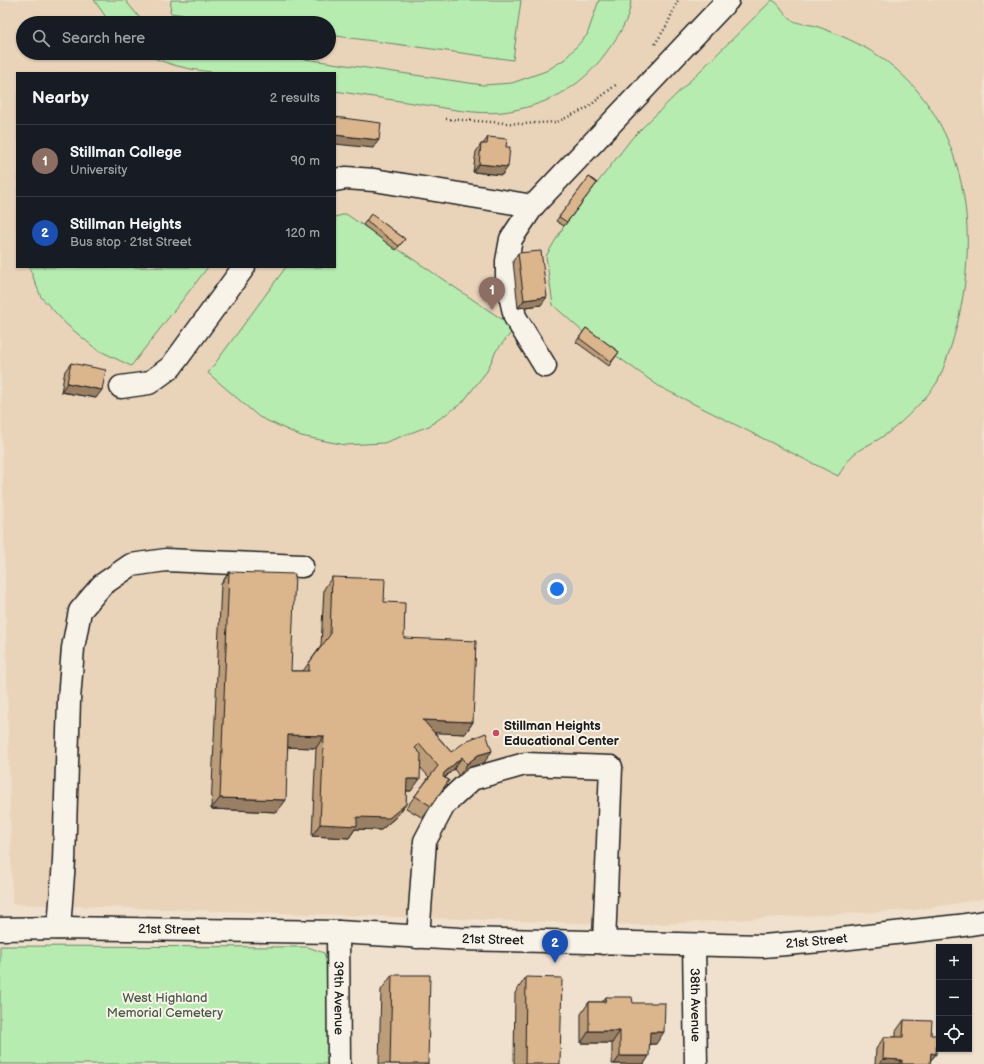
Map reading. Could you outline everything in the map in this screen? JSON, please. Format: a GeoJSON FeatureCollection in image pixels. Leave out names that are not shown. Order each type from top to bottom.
{"type":"FeatureCollection","features":[{"type":"Feature","properties":{"kind":"street"},"geometry":{"type":"LineString","coordinates":[[545,366],[515,317],[507,281],[507,261],[511,239],[533,206],[728,0]]}},
{"type":"Feature","properties":{"kind":"street"},"geometry":{"type":"LineString","coordinates":[[336,180],[346,178],[374,180],[533,206]]}},
{"type":"Feature","properties":{"kind":"street"},"geometry":{"type":"LineString","coordinates":[[121,387],[149,383],[171,367],[243,268]]}},
{"type":"Feature","properties":{"kind":"street"},"geometry":{"type":"LineString","coordinates":[[59,928],[64,861],[69,700],[73,648],[80,611],[102,585],[131,565],[166,560],[302,566]]}},
{"type":"Feature","properties":{"kind":"street"},"geometry":{"type":"LineString","coordinates":[[418,937],[425,841],[444,805],[472,778],[525,764],[611,767],[604,943]]}},
{"type":"Feature","properties":{"kind":"street","name":"21st Street"},"geometry":{"type":"LineString","coordinates":[[0,929],[59,928],[338,932],[418,937],[763,946],[832,940],[984,922]]}},
{"type":"Feature","properties":{"kind":"street","name":"39th Avenue"},"geometry":{"type":"LineString","coordinates":[[338,932],[339,1064]]}},
{"type":"Feature","properties":{"kind":"street","name":"38th Avenue"},"geometry":{"type":"LineString","coordinates":[[694,945],[696,1064]]}},
{"type":"Feature","properties":{"kind":"path"},"geometry":{"type":"LineString","coordinates":[[652,48],[667,25],[678,0]]}},
{"type":"Feature","properties":{"kind":"path"},"geometry":{"type":"LineString","coordinates":[[446,119],[522,124],[557,122],[586,108],[623,80]]}},
{"type":"Feature","properties":{"kind":"shaded area"},"geometry":{"type":"Polygon","coordinates":[[[0,0],[984,0],[984,899],[915,910],[640,925],[12,904],[0,352],[0,0]]]}},
{"type":"Feature","properties":{"kind":"green space"},"geometry":{"type":"Polygon","coordinates":[[[94,0],[125,0],[138,16],[105,16],[94,0]]]}},
{"type":"Feature","properties":{"kind":"green space"},"geometry":{"type":"Polygon","coordinates":[[[171,0],[521,0],[513,60],[336,36],[336,16],[192,16],[170,13],[171,0]]]}},
{"type":"Feature","properties":{"kind":"green space"},"geometry":{"type":"Polygon","coordinates":[[[599,0],[631,0],[628,15],[618,35],[610,48],[584,77],[573,86],[547,100],[518,109],[493,113],[461,111],[336,91],[336,72],[212,72],[187,68],[160,60],[312,60],[483,85],[512,83],[546,71],[565,59],[587,35],[599,0]]]}},
{"type":"Feature","properties":{"kind":"green space"},"geometry":{"type":"Polygon","coordinates":[[[772,0],[789,18],[794,21],[824,29],[871,51],[914,86],[939,122],[956,163],[965,206],[967,251],[963,296],[953,340],[938,381],[921,402],[898,425],[855,453],[838,476],[660,387],[583,332],[553,305],[546,256],[564,226],[632,138],[772,0]]]}},
{"type":"Feature","properties":{"kind":"green space"},"geometry":{"type":"Polygon","coordinates":[[[346,214],[515,328],[496,351],[487,371],[462,403],[429,426],[384,443],[345,445],[301,436],[259,417],[208,373],[285,268],[336,268],[336,217],[346,214]]]}},
{"type":"Feature","properties":{"kind":"green space"},"geometry":{"type":"Polygon","coordinates":[[[29,268],[207,268],[131,366],[96,349],[67,325],[41,297],[29,268]]]}},
{"type":"Feature","properties":{"kind":"green space","name":"West Highland Memorial Cemetery"},"geometry":{"type":"Polygon","coordinates":[[[0,946],[308,947],[324,953],[330,970],[328,1064],[0,1064],[0,946]]]}},
{"type":"Feature","properties":{"kind":"building"},"geometry":{"type":"Polygon","coordinates":[[[336,117],[381,123],[379,140],[336,135],[336,117]]]}},
{"type":"Feature","properties":{"kind":"building"},"geometry":{"type":"Polygon","coordinates":[[[488,137],[507,139],[506,147],[510,147],[508,167],[479,164],[481,144],[487,144],[488,137]]]}},
{"type":"Feature","properties":{"kind":"building"},"geometry":{"type":"Polygon","coordinates":[[[589,177],[597,183],[567,222],[559,217],[589,177]]]}},
{"type":"Feature","properties":{"kind":"building"},"geometry":{"type":"Polygon","coordinates":[[[371,214],[405,239],[399,246],[366,221],[371,214]]]}},
{"type":"Feature","properties":{"kind":"building"},"geometry":{"type":"Polygon","coordinates":[[[541,251],[547,297],[524,300],[518,253],[541,251]]]}},
{"type":"Feature","properties":{"kind":"building"},"geometry":{"type":"Polygon","coordinates":[[[586,328],[619,352],[611,362],[579,338],[586,328]]]}},
{"type":"Feature","properties":{"kind":"building"},"geometry":{"type":"Polygon","coordinates":[[[71,363],[106,370],[102,390],[67,383],[71,363]]]}},
{"type":"Feature","properties":{"kind":"building"},"geometry":{"type":"Polygon","coordinates":[[[229,572],[295,574],[291,671],[309,671],[309,663],[330,635],[332,577],[385,579],[384,602],[405,603],[404,638],[476,641],[473,722],[423,720],[451,752],[468,740],[486,733],[492,751],[478,755],[467,764],[462,757],[444,773],[443,777],[449,780],[431,806],[415,796],[438,766],[419,744],[415,748],[421,754],[420,779],[407,779],[406,804],[389,818],[357,817],[357,826],[320,824],[324,736],[288,735],[286,800],[220,798],[229,572]]]}},
{"type":"Feature","properties":{"kind":"building"},"geometry":{"type":"Polygon","coordinates":[[[392,975],[430,975],[428,1064],[390,1064],[392,975]]]}},
{"type":"Feature","properties":{"kind":"building"},"geometry":{"type":"Polygon","coordinates":[[[526,977],[562,978],[560,1064],[525,1064],[526,977]]]}},
{"type":"Feature","properties":{"kind":"building"},"geometry":{"type":"Polygon","coordinates":[[[606,997],[632,997],[633,1003],[665,1003],[664,1032],[650,1032],[649,1056],[620,1056],[620,1031],[589,1031],[589,1002],[605,1002],[606,997]]]}},
{"type":"Feature","properties":{"kind":"building"},"geometry":{"type":"Polygon","coordinates":[[[904,1020],[932,1021],[931,1035],[936,1035],[936,1052],[936,1054],[931,1053],[930,1064],[902,1064],[902,1060],[883,1059],[884,1037],[903,1037],[904,1020]]]}},
{"type":"Feature","properties":{"kind":"place","name":"Stillman College"},"geometry":{"type":"Point","coordinates":[492,310]}},
{"type":"Feature","properties":{"kind":"place","name":"Stillman Heights Educational Center"},"geometry":{"type":"Point","coordinates":[496,733]}},
{"type":"Feature","properties":{"kind":"place","name":"Stillman Heights"},"geometry":{"type":"Point","coordinates":[555,963]}}]}
